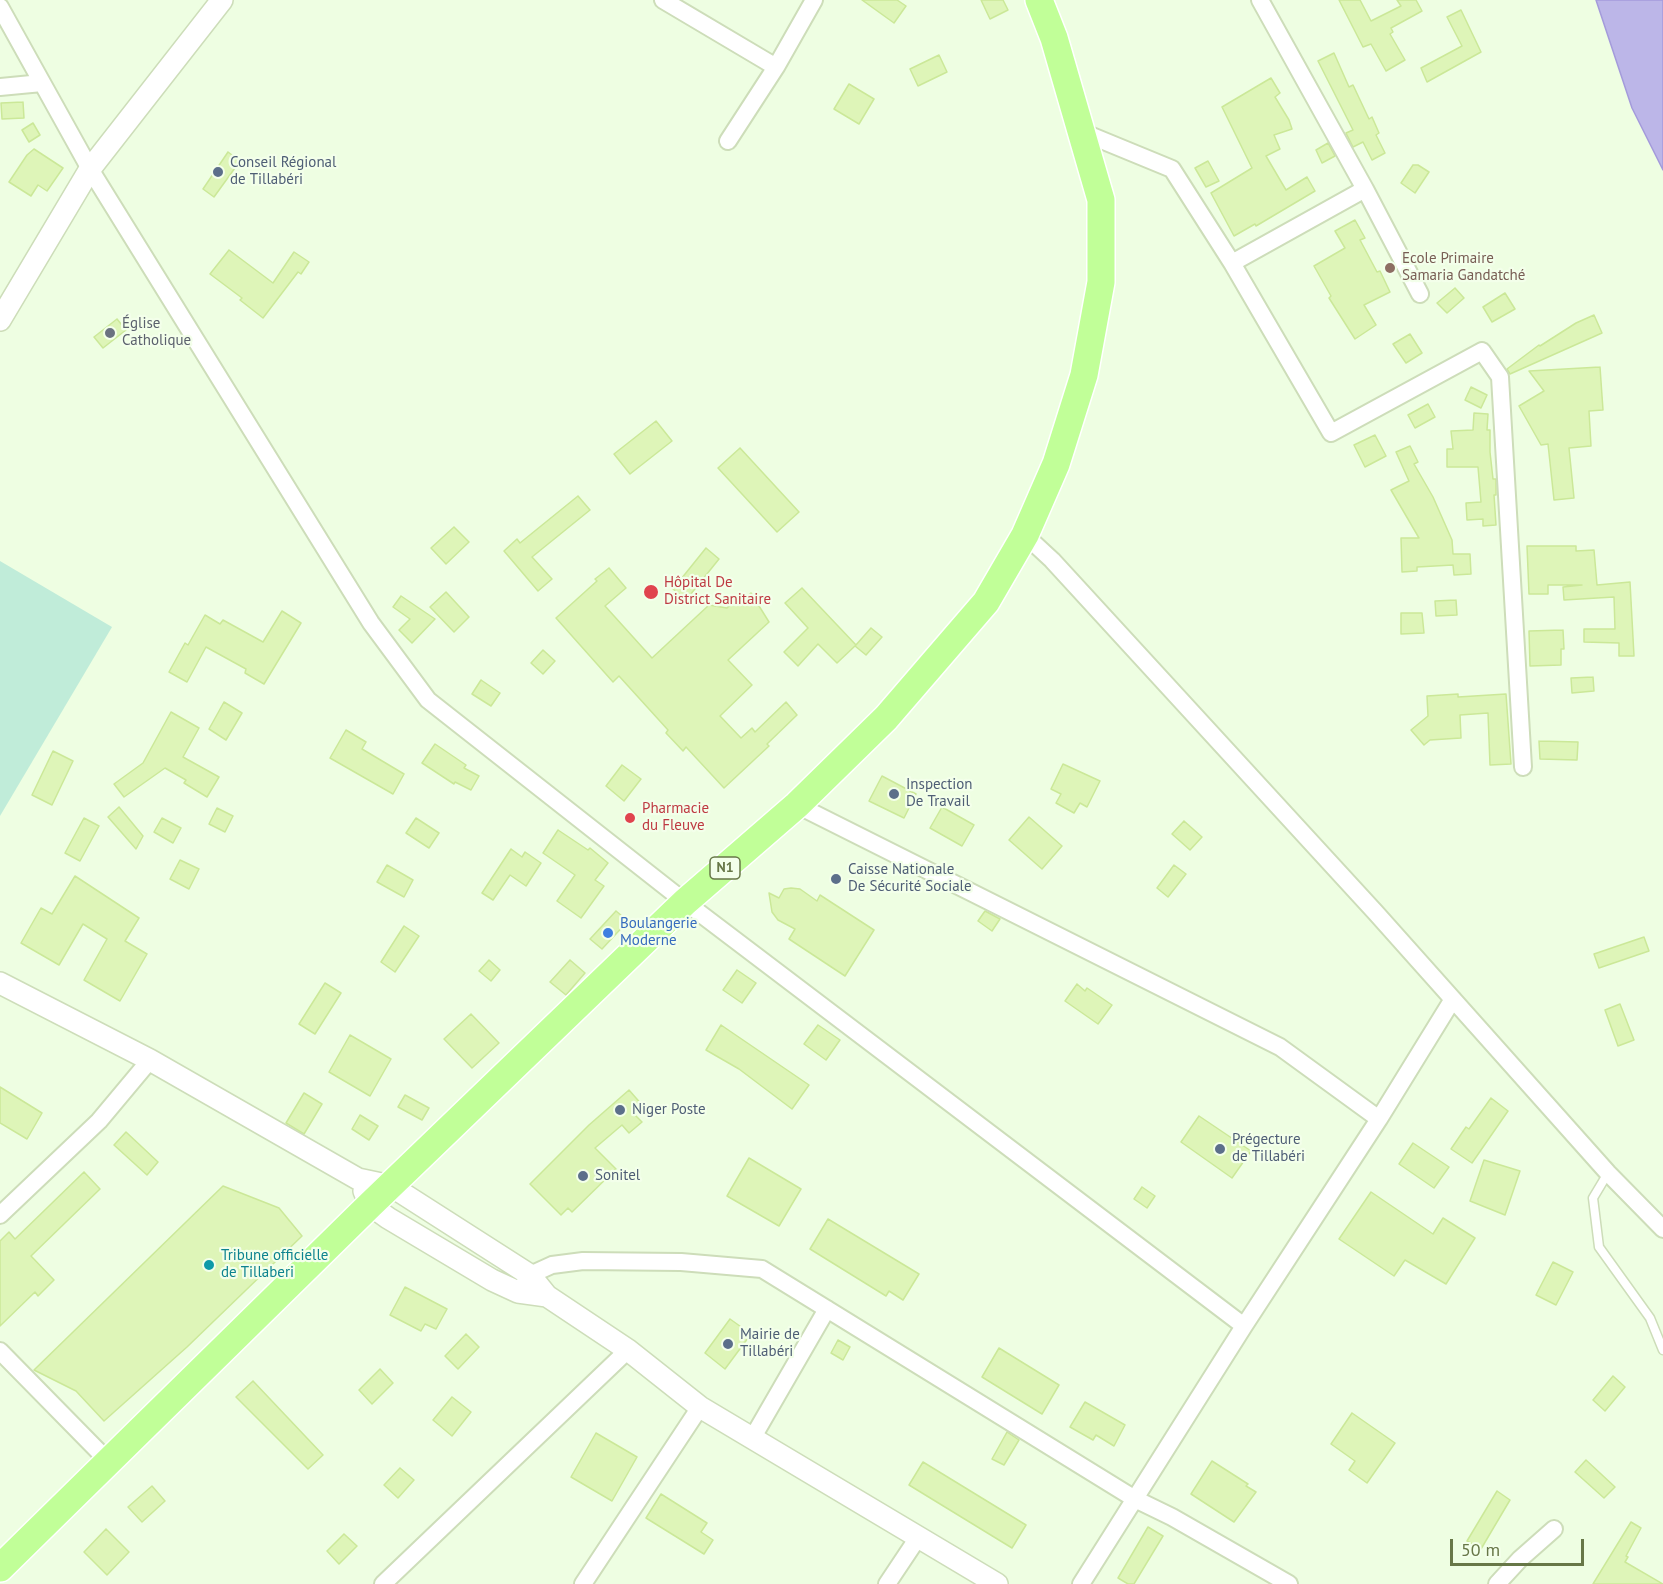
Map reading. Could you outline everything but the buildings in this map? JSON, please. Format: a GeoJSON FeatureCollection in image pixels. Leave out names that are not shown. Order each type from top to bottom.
{"type":"FeatureCollection","features":[{"type":"Feature","properties":{"kind":"main road","name":"N1"},"geometry":{"type":"LineString","coordinates":[[0,1568],[370,1205],[685,902],[797,805],[886,718],[986,602],[1025,535],[1056,464],[1084,375],[1101,282],[1101,200],[1054,38],[1039,0]]}},
{"type":"Feature","properties":{"kind":"street"},"geometry":{"type":"LineString","coordinates":[[0,320],[90,169],[222,0]]}},
{"type":"Feature","properties":{"kind":"street"},"geometry":{"type":"LineString","coordinates":[[663,0],[776,67]]}},
{"type":"Feature","properties":{"kind":"street"},"geometry":{"type":"LineString","coordinates":[[728,141],[776,67],[814,0]]}},
{"type":"Feature","properties":{"kind":"street"},"geometry":{"type":"LineString","coordinates":[[1260,0],[1365,189],[1420,294]]}},
{"type":"Feature","properties":{"kind":"street"},"geometry":{"type":"LineString","coordinates":[[0,7],[90,169],[371,623],[428,700],[685,902],[1244,1326]]}},
{"type":"Feature","properties":{"kind":"street"},"geometry":{"type":"LineString","coordinates":[[0,87],[42,83]]}},
{"type":"Feature","properties":{"kind":"street"},"geometry":{"type":"LineString","coordinates":[[1082,132],[1172,169],[1232,262],[1331,433],[1482,351],[1500,377],[1523,767]]}},
{"type":"Feature","properties":{"kind":"street"},"geometry":{"type":"LineString","coordinates":[[1232,262],[1365,189]]}},
{"type":"Feature","properties":{"kind":"street"},"geometry":{"type":"LineString","coordinates":[[1025,535],[1060,569],[1376,913],[1608,1173],[1663,1230]]}},
{"type":"Feature","properties":{"kind":"street"},"geometry":{"type":"LineString","coordinates":[[797,805],[1280,1047],[1379,1119]]}},
{"type":"Feature","properties":{"kind":"street"},"geometry":{"type":"LineString","coordinates":[[0,982],[150,1060],[358,1179],[391,1186],[524,1284],[627,1350],[700,1407],[997,1584]]}},
{"type":"Feature","properties":{"kind":"street"},"geometry":{"type":"LineString","coordinates":[[1081,1584],[1244,1326],[1379,1119],[1453,999]]}},
{"type":"Feature","properties":{"kind":"street"},"geometry":{"type":"LineString","coordinates":[[0,1215],[99,1121],[150,1060]]}},
{"type":"Feature","properties":{"kind":"street"},"geometry":{"type":"LineString","coordinates":[[358,1179],[370,1205],[492,1280],[524,1284],[552,1265],[583,1261],[681,1262],[762,1269],[1135,1499],[1172,1517],[1289,1584]]}},
{"type":"Feature","properties":{"kind":"street"},"geometry":{"type":"LineString","coordinates":[[753,1437],[827,1309]]}},
{"type":"Feature","properties":{"kind":"street"},"geometry":{"type":"LineString","coordinates":[[383,1584],[627,1350]]}},
{"type":"Feature","properties":{"kind":"street"},"geometry":{"type":"LineString","coordinates":[[0,1352],[108,1461]]}},
{"type":"Feature","properties":{"kind":"street"},"geometry":{"type":"LineString","coordinates":[[583,1584],[700,1407]]}},
{"type":"Feature","properties":{"kind":"street"},"geometry":{"type":"LineString","coordinates":[[1497,1584],[1520,1559],[1554,1529]]}},
{"type":"Feature","properties":{"kind":"street"},"geometry":{"type":"LineString","coordinates":[[887,1584],[919,1536]]}},
{"type":"Feature","properties":{"kind":"lane"},"geometry":{"type":"LineString","coordinates":[[1608,1173],[1593,1198],[1599,1247],[1650,1318],[1663,1350]]}},
{"type":"Feature","properties":{"kind":"green space"},"geometry":{"type":"Polygon","coordinates":[[[0,561],[112,627],[0,816],[0,561]]]}},
{"type":"Feature","properties":{"kind":"shaded area"},"geometry":{"type":"Polygon","coordinates":[[[1596,0],[1663,0],[1663,170],[1632,108],[1596,0]]]}},
{"type":"Feature","properties":{"kind":"place","name":"Conseil Régional de Tillabéri"},"geometry":{"type":"Point","coordinates":[218,172]}},
{"type":"Feature","properties":{"kind":"place","name":"Ecole Primaire Samaria Gandatché"},"geometry":{"type":"Point","coordinates":[1390,268]}},
{"type":"Feature","properties":{"kind":"place","name":"Église Catholique"},"geometry":{"type":"Point","coordinates":[110,333]}},
{"type":"Feature","properties":{"kind":"place","name":"Hôpital De District Sanitaire"},"geometry":{"type":"Point","coordinates":[651,592]}},
{"type":"Feature","properties":{"kind":"place","name":"Inspection De Travail"},"geometry":{"type":"Point","coordinates":[894,794]}},
{"type":"Feature","properties":{"kind":"place","name":"Pharmacie du Fleuve"},"geometry":{"type":"Point","coordinates":[630,818]}},
{"type":"Feature","properties":{"kind":"place","name":"Caisse Nationale De Sécurité Sociale"},"geometry":{"type":"Point","coordinates":[836,879]}},
{"type":"Feature","properties":{"kind":"place","name":"Boulangerie Moderne"},"geometry":{"type":"Point","coordinates":[608,933]}},
{"type":"Feature","properties":{"kind":"place","name":"Niger Poste"},"geometry":{"type":"Point","coordinates":[620,1110]}},
{"type":"Feature","properties":{"kind":"place","name":"Prégecture de Tillabéri"},"geometry":{"type":"Point","coordinates":[1220,1149]}},
{"type":"Feature","properties":{"kind":"place","name":"Sonitel"},"geometry":{"type":"Point","coordinates":[583,1176]}},
{"type":"Feature","properties":{"kind":"place","name":"Tribune officielle de Tillaberi"},"geometry":{"type":"Point","coordinates":[209,1265]}},
{"type":"Feature","properties":{"kind":"place","name":"Mairie de Tillabéri"},"geometry":{"type":"Point","coordinates":[728,1344]}}]}
